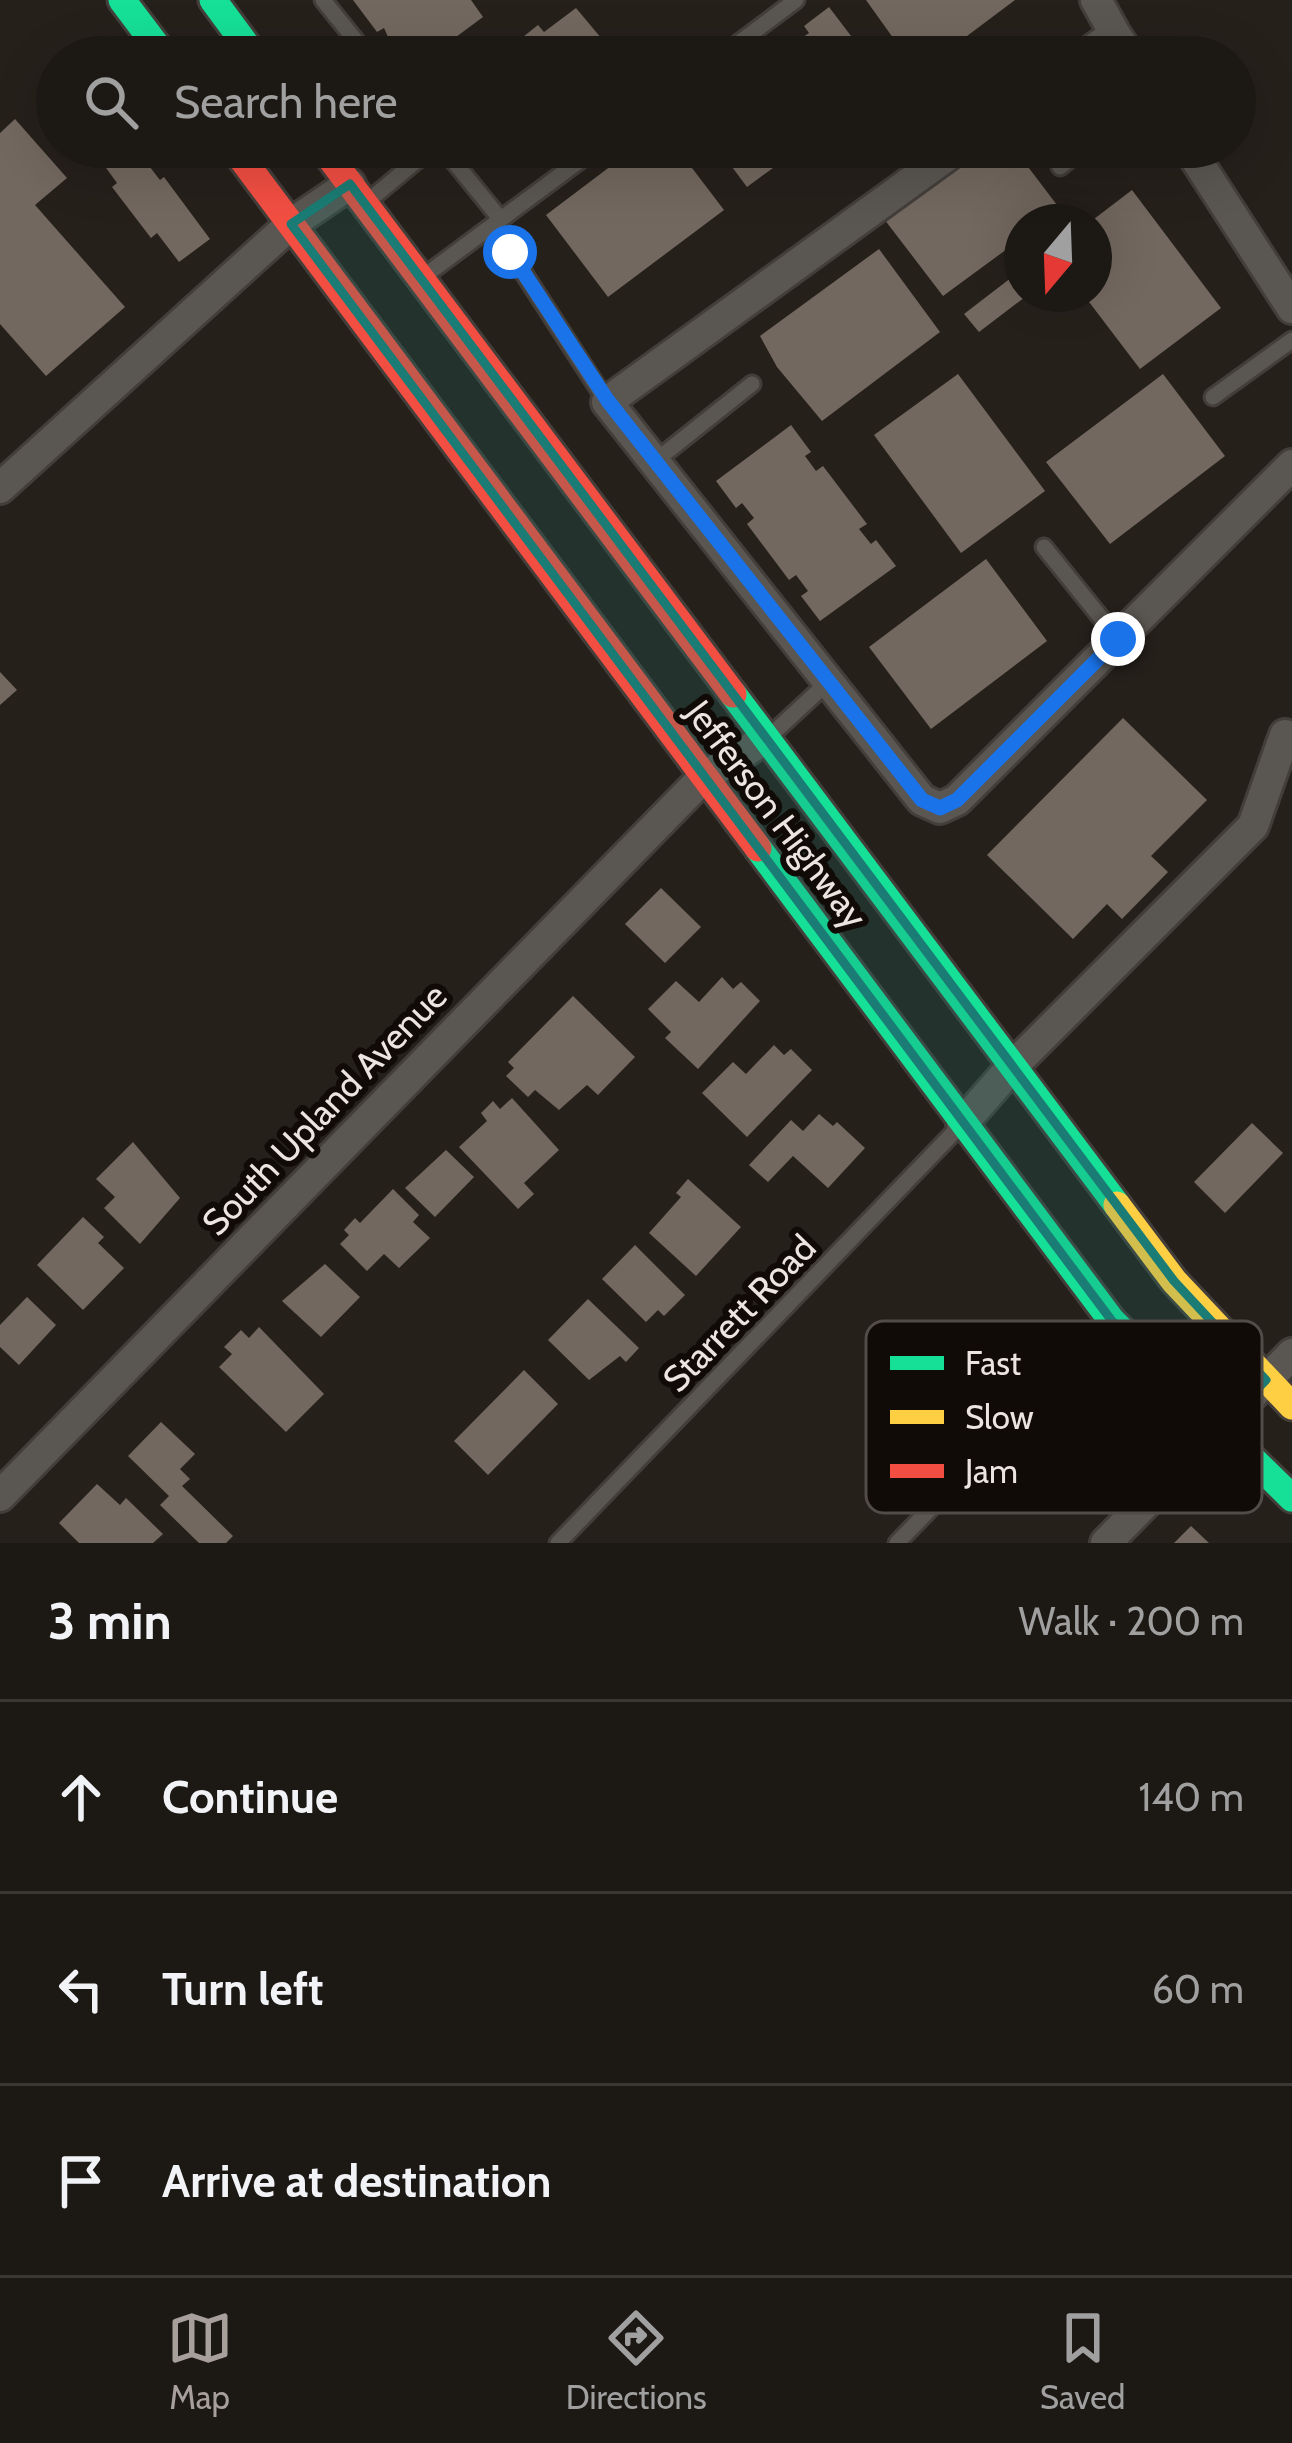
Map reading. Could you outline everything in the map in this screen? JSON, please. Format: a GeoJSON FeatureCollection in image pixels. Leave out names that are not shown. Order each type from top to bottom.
{"type":"FeatureCollection","features":[{"type":"Feature","properties":{"kind":"main road"},"geometry":{"type":"LineString","coordinates":[[122,0],[149,36]]}},
{"type":"Feature","properties":{"kind":"main road"},"geometry":{"type":"LineString","coordinates":[[213,0],[240,36]]}},
{"type":"Feature","properties":{"kind":"main road","name":"Jefferson Highway"},"geometry":{"type":"LineString","coordinates":[[249,168],[1111,1321]]}},
{"type":"Feature","properties":{"kind":"main road","name":"Jefferson Highway"},"geometry":{"type":"LineString","coordinates":[[338,168],[1011,1068],[1174,1281],[1211,1321]]}},
{"type":"Feature","properties":{"kind":"main road","name":"Jefferson Highway"},"geometry":{"type":"LineString","coordinates":[[1262,1376],[1292,1406]]}},
{"type":"Feature","properties":{"kind":"main road","name":"Jefferson Highway"},"geometry":{"type":"LineString","coordinates":[[1262,1469],[1292,1498]]}},
{"type":"Feature","properties":{"kind":"street"},"geometry":{"type":"LineString","coordinates":[[1096,0],[1118,36]]}},
{"type":"Feature","properties":{"kind":"street"},"geometry":{"type":"LineString","coordinates":[[930,168],[608,401],[826,684],[922,800],[940,808],[957,800],[1292,465]]}},
{"type":"Feature","properties":{"kind":"street"},"geometry":{"type":"LineString","coordinates":[[1202,168],[1292,308]]}},
{"type":"Feature","properties":{"kind":"street"},"geometry":{"type":"LineString","coordinates":[[0,488],[291,224],[357,194]]}},
{"type":"Feature","properties":{"kind":"street"},"geometry":{"type":"LineString","coordinates":[[962,1124],[1011,1068],[1253,826],[1285,735]]}},
{"type":"Feature","properties":{"kind":"street","name":"South Upland Avenue"},"geometry":{"type":"LineString","coordinates":[[0,1496],[704,777],[765,739]]}},
{"type":"Feature","properties":{"kind":"street"},"geometry":{"type":"LineString","coordinates":[[1262,1384],[1292,1354]]}},
{"type":"Feature","properties":{"kind":"street"},"geometry":{"type":"LineString","coordinates":[[1106,1543],[1136,1513]]}},
{"type":"Feature","properties":{"kind":"lane"},"geometry":{"type":"LineString","coordinates":[[323,0],[352,36]]}},
{"type":"Feature","properties":{"kind":"lane"},"geometry":{"type":"LineString","coordinates":[[747,36],[792,1]]}},
{"type":"Feature","properties":{"kind":"lane"},"geometry":{"type":"LineString","coordinates":[[357,194],[399,168]]}},
{"type":"Feature","properties":{"kind":"lane"},"geometry":{"type":"LineString","coordinates":[[459,168],[498,216]]}},
{"type":"Feature","properties":{"kind":"lane"},"geometry":{"type":"LineString","coordinates":[[420,279],[568,168]]}},
{"type":"Feature","properties":{"kind":"lane"},"geometry":{"type":"LineString","coordinates":[[510,252],[608,401]]}},
{"type":"Feature","properties":{"kind":"lane"},"geometry":{"type":"LineString","coordinates":[[1213,397],[1292,340]]}},
{"type":"Feature","properties":{"kind":"lane"},"geometry":{"type":"LineString","coordinates":[[654,462],[752,384]]}},
{"type":"Feature","properties":{"kind":"lane"},"geometry":{"type":"LineString","coordinates":[[1044,548],[1118,639]]}},
{"type":"Feature","properties":{"kind":"lane"},"geometry":{"type":"LineString","coordinates":[[765,739],[826,684]]}},
{"type":"Feature","properties":{"kind":"lane","name":"Starrett Road"},"geometry":{"type":"LineString","coordinates":[[558,1543],[962,1124]]}},
{"type":"Feature","properties":{"kind":"lane"},"geometry":{"type":"LineString","coordinates":[[897,1543],[926,1513]]}},
{"type":"Feature","properties":{"kind":"highlighted area"},"geometry":{"type":"Polygon","coordinates":[[[350,184],[1174,1281],[1266,1380],[1220,1428],[1112,1321],[291,224],[350,184]]]}},
{"type":"Feature","properties":{"kind":"building"},"geometry":{"type":"Polygon","coordinates":[[[353,0],[471,0],[483,17],[457,36],[388,36],[384,28],[377,32],[353,0]]]}},
{"type":"Feature","properties":{"kind":"building"},"geometry":{"type":"Polygon","coordinates":[[[866,0],[1015,0],[967,36],[892,36],[866,0]]]}},
{"type":"Feature","properties":{"kind":"building"},"geometry":{"type":"Polygon","coordinates":[[[829,7],[851,36],[805,36],[809,33],[804,26],[829,7]]]}},
{"type":"Feature","properties":{"kind":"building"},"geometry":{"type":"Polygon","coordinates":[[[576,8],[599,36],[524,36],[538,25],[544,32],[576,8]]]}},
{"type":"Feature","properties":{"kind":"building"},"geometry":{"type":"Polygon","coordinates":[[[15,119],[36,143],[36,168],[58,168],[67,178],[35,205],[125,307],[46,376],[0,324],[0,133],[15,119]]]}},
{"type":"Feature","properties":{"kind":"building"},"geometry":{"type":"Polygon","coordinates":[[[106,168],[151,168],[160,180],[164,177],[210,239],[179,262],[157,233],[151,238],[112,187],[117,183],[106,168]]]}},
{"type":"Feature","properties":{"kind":"building"},"geometry":{"type":"Polygon","coordinates":[[[608,168],[692,168],[724,210],[608,297],[546,215],[608,168]]]}},
{"type":"Feature","properties":{"kind":"building"},"geometry":{"type":"Polygon","coordinates":[[[733,168],[773,168],[747,187],[733,168]]]}},
{"type":"Feature","properties":{"kind":"building"},"geometry":{"type":"Polygon","coordinates":[[[944,168],[1029,168],[1056,204],[1004,204],[1004,251],[943,296],[881,215],[944,168]]]}},
{"type":"Feature","properties":{"kind":"building"},"geometry":{"type":"Polygon","coordinates":[[[1132,190],[1221,308],[1140,369],[1097,312],[1112,312],[1112,205],[1132,190]]]}},
{"type":"Feature","properties":{"kind":"building"},"geometry":{"type":"Polygon","coordinates":[[[879,249],[940,332],[822,421],[777,367],[760,336],[879,249]]]}},
{"type":"Feature","properties":{"kind":"building"},"geometry":{"type":"Polygon","coordinates":[[[1004,283],[1005,312],[979,332],[964,314],[1004,283]]]}},
{"type":"Feature","properties":{"kind":"building"},"geometry":{"type":"Polygon","coordinates":[[[958,374],[1045,491],[961,553],[874,435],[958,374]]]}},
{"type":"Feature","properties":{"kind":"building"},"geometry":{"type":"Polygon","coordinates":[[[1163,374],[1225,456],[1110,544],[1046,462],[1163,374]]]}},
{"type":"Feature","properties":{"kind":"building"},"geometry":{"type":"Polygon","coordinates":[[[791,425],[811,452],[805,456],[816,471],[823,466],[867,524],[859,529],[871,544],[876,540],[896,566],[820,621],[801,596],[808,591],[796,575],[789,580],[747,524],[754,518],[742,503],[736,508],[716,481],[791,425]]]}},
{"type":"Feature","properties":{"kind":"building"},"geometry":{"type":"Polygon","coordinates":[[[986,559],[1047,641],[931,729],[869,647],[986,559]]]}},
{"type":"Feature","properties":{"kind":"building"},"geometry":{"type":"Polygon","coordinates":[[[0,672],[17,690],[0,705],[0,672]]]}},
{"type":"Feature","properties":{"kind":"building"},"geometry":{"type":"Polygon","coordinates":[[[1123,718],[1207,800],[1151,856],[1168,872],[1122,919],[1107,904],[1073,939],[987,855],[1123,718]]]}},
{"type":"Feature","properties":{"kind":"building"},"geometry":{"type":"Polygon","coordinates":[[[661,888],[701,927],[665,963],[625,924],[661,888]]]}},
{"type":"Feature","properties":{"kind":"building"},"geometry":{"type":"Polygon","coordinates":[[[722,977],[733,989],[741,982],[760,1001],[698,1069],[665,1038],[671,1032],[648,1009],[676,981],[699,1002],[722,977]]]}},
{"type":"Feature","properties":{"kind":"building"},"geometry":{"type":"Polygon","coordinates":[[[573,996],[635,1057],[598,1095],[587,1085],[559,1110],[535,1090],[528,1097],[506,1076],[514,1068],[508,1062],[573,996]]]}},
{"type":"Feature","properties":{"kind":"building"},"geometry":{"type":"Polygon","coordinates":[[[774,1045],[784,1055],[791,1049],[812,1070],[747,1137],[702,1093],[733,1062],[746,1074],[774,1045]]]}},
{"type":"Feature","properties":{"kind":"building"},"geometry":{"type":"Polygon","coordinates":[[[512,1098],[559,1150],[524,1183],[534,1194],[518,1209],[459,1147],[487,1121],[481,1113],[493,1101],[500,1109],[512,1098]]]}},
{"type":"Feature","properties":{"kind":"building"},"geometry":{"type":"Polygon","coordinates":[[[819,1114],[833,1126],[837,1122],[865,1148],[828,1188],[793,1156],[768,1182],[749,1165],[791,1120],[803,1131],[819,1114]]]}},
{"type":"Feature","properties":{"kind":"building"},"geometry":{"type":"Polygon","coordinates":[[[1252,1123],[1283,1153],[1225,1213],[1194,1182],[1252,1123]]]}},
{"type":"Feature","properties":{"kind":"building"},"geometry":{"type":"Polygon","coordinates":[[[133,1142],[180,1198],[140,1244],[104,1208],[115,1197],[96,1179],[133,1142]]]}},
{"type":"Feature","properties":{"kind":"building"},"geometry":{"type":"Polygon","coordinates":[[[446,1150],[474,1177],[435,1217],[405,1188],[446,1150]]]}},
{"type":"Feature","properties":{"kind":"building"},"geometry":{"type":"Polygon","coordinates":[[[688,1179],[741,1227],[696,1276],[649,1233],[681,1197],[676,1193],[688,1179]]]}},
{"type":"Feature","properties":{"kind":"building"},"geometry":{"type":"Polygon","coordinates":[[[393,1189],[419,1215],[413,1222],[430,1238],[399,1268],[384,1254],[367,1271],[340,1244],[349,1235],[344,1230],[355,1218],[360,1223],[393,1189]]]}},
{"type":"Feature","properties":{"kind":"building"},"geometry":{"type":"Polygon","coordinates":[[[83,1217],[104,1237],[98,1243],[124,1268],[83,1310],[37,1265],[83,1217]]]}},
{"type":"Feature","properties":{"kind":"building"},"geometry":{"type":"Polygon","coordinates":[[[635,1245],[685,1295],[664,1316],[658,1310],[646,1322],[602,1279],[635,1245]]]}},
{"type":"Feature","properties":{"kind":"building"},"geometry":{"type":"Polygon","coordinates":[[[325,1264],[360,1297],[321,1337],[282,1301],[325,1264]]]}},
{"type":"Feature","properties":{"kind":"building"},"geometry":{"type":"Polygon","coordinates":[[[27,1297],[56,1325],[19,1365],[0,1347],[0,1325],[27,1297]]]}},
{"type":"Feature","properties":{"kind":"building"},"geometry":{"type":"Polygon","coordinates":[[[588,1299],[639,1348],[626,1362],[620,1356],[589,1380],[548,1340],[588,1299]]]}},
{"type":"Feature","properties":{"kind":"building"},"geometry":{"type":"Polygon","coordinates":[[[259,1327],[324,1394],[286,1432],[219,1367],[232,1354],[224,1347],[241,1330],[249,1338],[259,1327]]]}},
{"type":"Feature","properties":{"kind":"building"},"geometry":{"type":"Polygon","coordinates":[[[524,1370],[558,1404],[488,1475],[454,1441],[524,1370]]]}},
{"type":"Feature","properties":{"kind":"building"},"geometry":{"type":"Polygon","coordinates":[[[161,1422],[195,1454],[180,1469],[190,1479],[182,1486],[233,1536],[226,1543],[199,1543],[160,1505],[169,1496],[128,1456],[161,1422]]]}},
{"type":"Feature","properties":{"kind":"building"},"geometry":{"type":"Polygon","coordinates":[[[97,1484],[120,1505],[126,1498],[163,1534],[153,1543],[79,1543],[59,1523],[97,1484]]]}},
{"type":"Feature","properties":{"kind":"building"},"geometry":{"type":"Polygon","coordinates":[[[1191,1526],[1209,1543],[1174,1543],[1191,1526]]]}},
{"type":"Feature","properties":{"kind":"traffic: fast"},"geometry":{"type":"LineString","coordinates":[[122,0],[149,36]]}},
{"type":"Feature","properties":{"kind":"traffic: fast"},"geometry":{"type":"LineString","coordinates":[[213,0],[240,36]]}},
{"type":"Feature","properties":{"kind":"traffic: fast"},"geometry":{"type":"LineString","coordinates":[[733,694],[1117,1205]]}},
{"type":"Feature","properties":{"kind":"traffic: fast"},"geometry":{"type":"LineString","coordinates":[[758,848],[1112,1321]]}},
{"type":"Feature","properties":{"kind":"traffic: fast"},"geometry":{"type":"LineString","coordinates":[[1262,1468],[1292,1498]]}},
{"type":"Feature","properties":{"kind":"traffic: slow"},"geometry":{"type":"LineString","coordinates":[[1117,1205],[1174,1281],[1212,1321]]}},
{"type":"Feature","properties":{"kind":"traffic: slow"},"geometry":{"type":"LineString","coordinates":[[1262,1374],[1292,1406]]}},
{"type":"Feature","properties":{"kind":"traffic: jam"},"geometry":{"type":"LineString","coordinates":[[249,168],[758,848]]}},
{"type":"Feature","properties":{"kind":"traffic: jam"},"geometry":{"type":"LineString","coordinates":[[338,168],[733,694]]}},
{"type":"Feature","properties":{"kind":"route"},"geometry":{"type":"LineString","coordinates":[[510,252],[608,401],[826,684],[922,800],[940,808],[957,800],[1118,639]]}}]}
